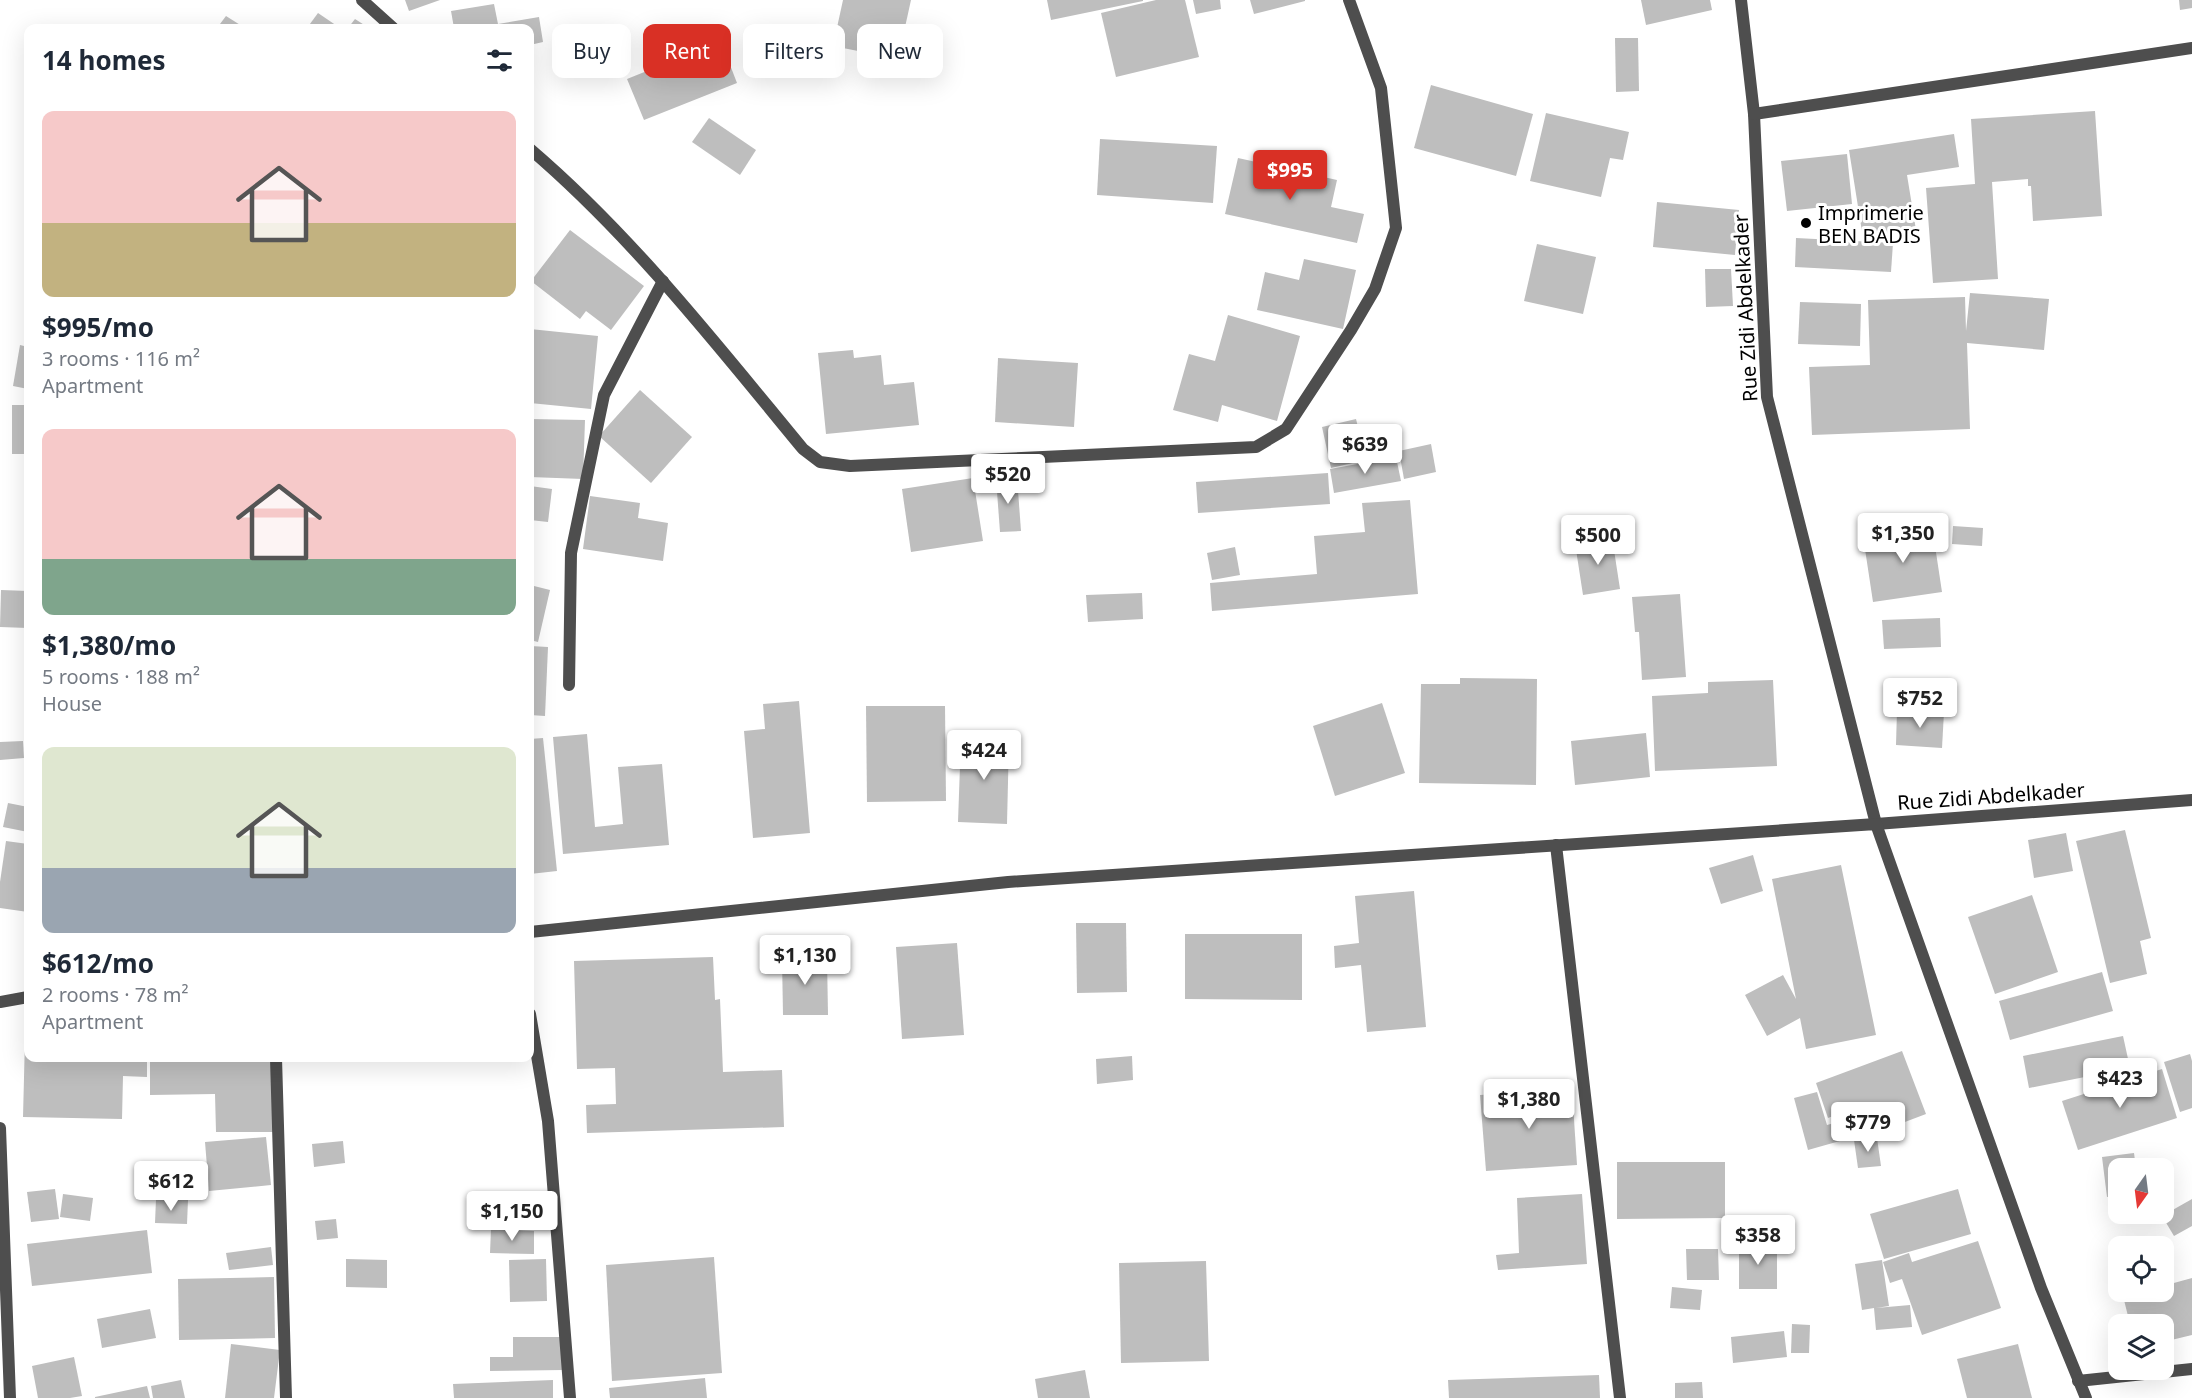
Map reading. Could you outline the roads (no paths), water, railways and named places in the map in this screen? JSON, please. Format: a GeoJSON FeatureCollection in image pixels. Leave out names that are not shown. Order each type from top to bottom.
{"type":"FeatureCollection","features":[{"type":"Feature","properties":{"kind":"street"},"geometry":{"type":"LineString","coordinates":[[362,0],[389,24]]}},
{"type":"Feature","properties":{"kind":"street"},"geometry":{"type":"LineString","coordinates":[[534,152],[568,181],[663,282],[803,449],[820,462],[850,466],[1256,447],[1286,429],[1351,330],[1375,289],[1396,228],[1381,88],[1349,0]]}},
{"type":"Feature","properties":{"kind":"street","name":"Rue Zidi Abdelkader"},"geometry":{"type":"LineString","coordinates":[[1741,0],[1754,114],[1767,397],[1876,824],[2192,800]]}},
{"type":"Feature","properties":{"kind":"street"},"geometry":{"type":"LineString","coordinates":[[1754,114],[2192,48]]}},
{"type":"Feature","properties":{"kind":"street"},"geometry":{"type":"LineString","coordinates":[[569,685],[572,554],[604,395],[663,282]]}},
{"type":"Feature","properties":{"kind":"street"},"geometry":{"type":"LineString","coordinates":[[534,932],[1008,882],[1876,824],[2037,1277],[2086,1398]]}},
{"type":"Feature","properties":{"kind":"street"},"geometry":{"type":"LineString","coordinates":[[1556,845],[1620,1398]]}},
{"type":"Feature","properties":{"kind":"street"},"geometry":{"type":"LineString","coordinates":[[0,1002],[24,998]]}},
{"type":"Feature","properties":{"kind":"street"},"geometry":{"type":"LineString","coordinates":[[534,1038],[548,1121],[570,1398]]}},
{"type":"Feature","properties":{"kind":"street"},"geometry":{"type":"LineString","coordinates":[[276,1062],[286,1398]]}},
{"type":"Feature","properties":{"kind":"street"},"geometry":{"type":"LineString","coordinates":[[0,1128],[10,1398]]}},
{"type":"Feature","properties":{"kind":"street"},"geometry":{"type":"LineString","coordinates":[[2079,1381],[2192,1369]]}},
{"type":"Feature","properties":{"kind":"place","name":"Imprimerie BEN BADIS"},"geometry":{"type":"Point","coordinates":[1806,223]}}]}
